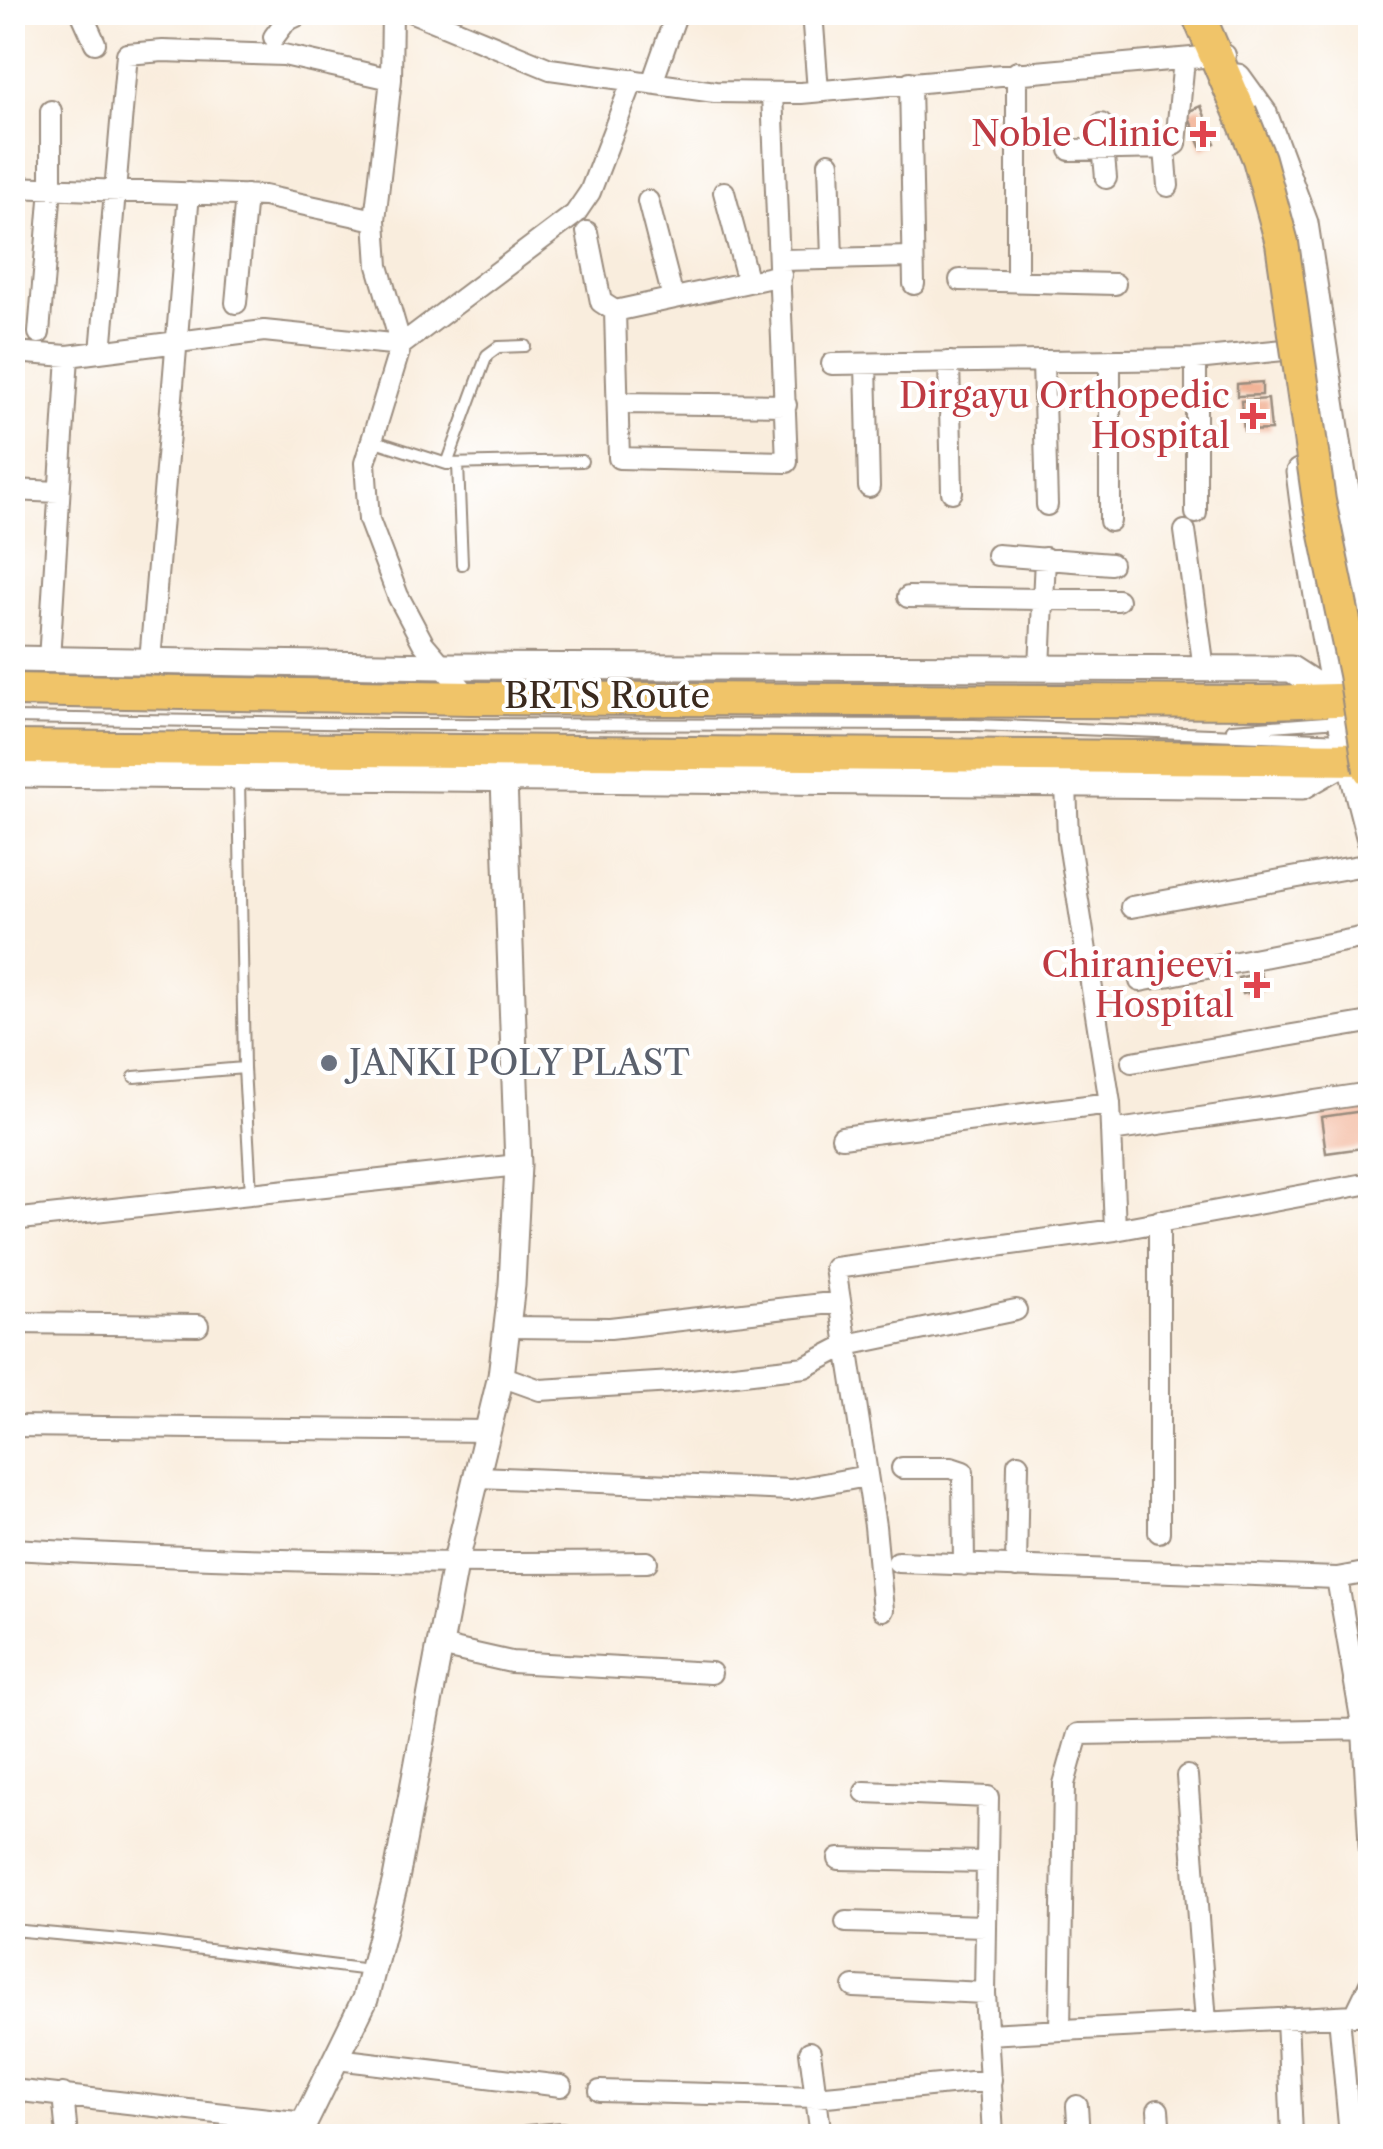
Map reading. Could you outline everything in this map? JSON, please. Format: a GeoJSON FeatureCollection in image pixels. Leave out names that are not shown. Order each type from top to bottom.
{"type":"FeatureCollection","features":[{"type":"Feature","properties":{"kind":"main road"},"geometry":{"type":"LineString","coordinates":[[1197,12],[1259,158],[1282,243],[1319,501],[1355,674],[1357,740]]}},
{"type":"Feature","properties":{"kind":"main road"},"geometry":{"type":"LineString","coordinates":[[1210,12],[1227,79],[1273,162],[1293,240],[1330,499],[1357,740]]}},
{"type":"Feature","properties":{"kind":"main road"},"geometry":{"type":"LineString","coordinates":[[12,690],[318,680],[470,698],[666,683],[1357,740]]}},
{"type":"Feature","properties":{"kind":"main road"},"geometry":{"type":"LineString","coordinates":[[12,747],[504,765],[1357,740]]}},
{"type":"Feature","properties":{"kind":"street"},"geometry":{"type":"LineString","coordinates":[[81,12],[94,43]]}},
{"type":"Feature","properties":{"kind":"street"},"geometry":{"type":"LineString","coordinates":[[274,37],[286,21],[305,12]]}},
{"type":"Feature","properties":{"kind":"street"},"geometry":{"type":"LineString","coordinates":[[392,12],[391,79],[374,220],[378,266],[401,345],[365,463],[368,520],[398,596],[423,643],[470,698]]}},
{"type":"Feature","properties":{"kind":"street"},"geometry":{"type":"LineString","coordinates":[[412,12],[550,69],[715,92],[818,91],[1017,72],[1227,79],[1264,113],[1305,224],[1343,474],[1370,605]]}},
{"type":"Feature","properties":{"kind":"street"},"geometry":{"type":"LineString","coordinates":[[12,352],[68,356],[264,331],[401,345],[576,214],[677,12]]}},
{"type":"Feature","properties":{"kind":"street"},"geometry":{"type":"LineString","coordinates":[[812,12],[818,91]]}},
{"type":"Feature","properties":{"kind":"street"},"geometry":{"type":"LineString","coordinates":[[101,352],[127,54],[163,51],[284,55],[391,79]]}},
{"type":"Feature","properties":{"kind":"street"},"geometry":{"type":"LineString","coordinates":[[1017,72],[1017,282]]}},
{"type":"Feature","properties":{"kind":"street"},"geometry":{"type":"LineString","coordinates":[[1070,150],[1173,146],[1227,79]]}},
{"type":"Feature","properties":{"kind":"street"},"geometry":{"type":"LineString","coordinates":[[1227,79],[1230,124],[1266,233],[1307,536],[1357,740],[1370,840]]}},
{"type":"Feature","properties":{"kind":"street"},"geometry":{"type":"LineString","coordinates":[[910,82],[914,284]]}},
{"type":"Feature","properties":{"kind":"street"},"geometry":{"type":"LineString","coordinates":[[614,311],[619,458],[788,462],[772,93]]}},
{"type":"Feature","properties":{"kind":"street"},"geometry":{"type":"LineString","coordinates":[[38,333],[51,188],[51,110]]}},
{"type":"Feature","properties":{"kind":"street"},"geometry":{"type":"LineString","coordinates":[[1101,124],[1106,178]]}},
{"type":"Feature","properties":{"kind":"street"},"geometry":{"type":"LineString","coordinates":[[1166,148],[1168,186]]}},
{"type":"Feature","properties":{"kind":"street"},"geometry":{"type":"LineString","coordinates":[[829,163],[832,259]]}},
{"type":"Feature","properties":{"kind":"street"},"geometry":{"type":"LineString","coordinates":[[12,187],[264,196],[374,220]]}},
{"type":"Feature","properties":{"kind":"street"},"geometry":{"type":"LineString","coordinates":[[724,192],[748,282]]}},
{"type":"Feature","properties":{"kind":"street"},"geometry":{"type":"LineString","coordinates":[[150,661],[189,193]]}},
{"type":"Feature","properties":{"kind":"street"},"geometry":{"type":"LineString","coordinates":[[236,303],[246,195]]}},
{"type":"Feature","properties":{"kind":"street"},"geometry":{"type":"LineString","coordinates":[[648,201],[673,298]]}},
{"type":"Feature","properties":{"kind":"street"},"geometry":{"type":"LineString","coordinates":[[587,232],[601,302],[614,311],[748,282],[781,268],[832,259],[912,257]]}},
{"type":"Feature","properties":{"kind":"street"},"geometry":{"type":"LineString","coordinates":[[960,280],[1114,284]]}},
{"type":"Feature","properties":{"kind":"street"},"geometry":{"type":"LineString","coordinates":[[832,364],[1196,358],[1284,350]]}},
{"type":"Feature","properties":{"kind":"street"},"geometry":{"type":"LineString","coordinates":[[49,660],[68,356]]}},
{"type":"Feature","properties":{"kind":"street"},"geometry":{"type":"LineString","coordinates":[[1196,358],[1191,522],[1204,668]]}},
{"type":"Feature","properties":{"kind":"street"},"geometry":{"type":"LineString","coordinates":[[1110,360],[1110,521]]}},
{"type":"Feature","properties":{"kind":"street"},"geometry":{"type":"LineString","coordinates":[[949,362],[952,492]]}},
{"type":"Feature","properties":{"kind":"street"},"geometry":{"type":"LineString","coordinates":[[1043,362],[1046,505]]}},
{"type":"Feature","properties":{"kind":"street"},"geometry":{"type":"LineString","coordinates":[[866,364],[869,487]]}},
{"type":"Feature","properties":{"kind":"street"},"geometry":{"type":"LineString","coordinates":[[618,403],[786,405]]}},
{"type":"Feature","properties":{"kind":"street"},"geometry":{"type":"LineString","coordinates":[[12,490],[60,492]]}},
{"type":"Feature","properties":{"kind":"street"},"geometry":{"type":"LineString","coordinates":[[997,555],[1111,564]]}},
{"type":"Feature","properties":{"kind":"street"},"geometry":{"type":"LineString","coordinates":[[1040,668],[1045,558]]}},
{"type":"Feature","properties":{"kind":"street"},"geometry":{"type":"LineString","coordinates":[[908,597],[1118,600]]}},
{"type":"Feature","properties":{"kind":"street"},"geometry":{"type":"LineString","coordinates":[[12,659],[150,661],[318,680],[443,666],[666,683],[1040,668],[1290,669],[1357,740]]}},
{"type":"Feature","properties":{"kind":"street"},"geometry":{"type":"LineString","coordinates":[[12,774],[239,777],[504,765],[1066,784],[1303,786],[1357,740],[1370,668]]}},
{"type":"Feature","properties":{"kind":"street"},"geometry":{"type":"LineString","coordinates":[[12,2090],[63,2094],[301,2130],[364,1999],[396,1879],[455,1565],[489,1432],[508,1327],[518,1165],[504,765]]}},
{"type":"Feature","properties":{"kind":"street"},"geometry":{"type":"LineString","coordinates":[[1066,784],[1068,837],[1110,1103],[1115,1230]]}},
{"type":"Feature","properties":{"kind":"street"},"geometry":{"type":"LineString","coordinates":[[1131,906],[1370,864]]}},
{"type":"Feature","properties":{"kind":"street"},"geometry":{"type":"LineString","coordinates":[[1140,980],[1370,936]]}},
{"type":"Feature","properties":{"kind":"street"},"geometry":{"type":"LineString","coordinates":[[1132,1062],[1370,1022]]}},
{"type":"Feature","properties":{"kind":"street"},"geometry":{"type":"LineString","coordinates":[[1111,1131],[1370,1093]]}},
{"type":"Feature","properties":{"kind":"street"},"geometry":{"type":"LineString","coordinates":[[842,1137],[1110,1103]]}},
{"type":"Feature","properties":{"kind":"street"},"geometry":{"type":"LineString","coordinates":[[12,1220],[518,1165]]}},
{"type":"Feature","properties":{"kind":"street"},"geometry":{"type":"LineString","coordinates":[[883,1610],[835,1268],[1115,1230],[1370,1182]]}},
{"type":"Feature","properties":{"kind":"street"},"geometry":{"type":"LineString","coordinates":[[1158,1222],[1160,1532]]}},
{"type":"Feature","properties":{"kind":"street"},"geometry":{"type":"LineString","coordinates":[[508,1327],[610,1328],[840,1302]]}},
{"type":"Feature","properties":{"kind":"street"},"geometry":{"type":"LineString","coordinates":[[501,1376],[540,1390],[673,1382],[805,1367],[847,1345],[1016,1310]]}},
{"type":"Feature","properties":{"kind":"street"},"geometry":{"type":"LineString","coordinates":[[12,1323],[198,1325]]}},
{"type":"Feature","properties":{"kind":"street"},"geometry":{"type":"LineString","coordinates":[[12,1426],[489,1432]]}},
{"type":"Feature","properties":{"kind":"street"},"geometry":{"type":"LineString","coordinates":[[1016,1567],[1018,1464]]}},
{"type":"Feature","properties":{"kind":"street"},"geometry":{"type":"LineString","coordinates":[[902,1468],[951,1468],[963,1472],[964,1565]]}},
{"type":"Feature","properties":{"kind":"street"},"geometry":{"type":"LineString","coordinates":[[479,1476],[791,1490],[867,1476]]}},
{"type":"Feature","properties":{"kind":"street"},"geometry":{"type":"LineString","coordinates":[[12,1549],[171,1558],[455,1565],[647,1562]]}},
{"type":"Feature","properties":{"kind":"street"},"geometry":{"type":"LineString","coordinates":[[898,1562],[1337,1578],[1370,1572]]}},
{"type":"Feature","properties":{"kind":"street"},"geometry":{"type":"LineString","coordinates":[[1337,1578],[1367,1730],[1370,1852]]}},
{"type":"Feature","properties":{"kind":"street"},"geometry":{"type":"LineString","coordinates":[[440,1646],[510,1662],[711,1673]]}},
{"type":"Feature","properties":{"kind":"street"},"geometry":{"type":"LineString","coordinates":[[1060,2030],[1064,1784],[1078,1734],[1367,1730]]}},
{"type":"Feature","properties":{"kind":"street"},"geometry":{"type":"LineString","coordinates":[[1187,1776],[1206,2022]]}},
{"type":"Feature","properties":{"kind":"street"},"geometry":{"type":"LineString","coordinates":[[866,1792],[988,1797],[985,1992],[993,2136]]}},
{"type":"Feature","properties":{"kind":"street"},"geometry":{"type":"LineString","coordinates":[[839,1859],[987,1862]]}},
{"type":"Feature","properties":{"kind":"street"},"geometry":{"type":"LineString","coordinates":[[846,1922],[986,1926]]}},
{"type":"Feature","properties":{"kind":"street"},"geometry":{"type":"LineString","coordinates":[[987,2034],[1339,2016],[1354,2014],[1370,1984]]}},
{"type":"Feature","properties":{"kind":"street"},"geometry":{"type":"LineString","coordinates":[[854,1988],[985,1992]]}},
{"type":"Feature","properties":{"kind":"street"},"geometry":{"type":"LineString","coordinates":[[1339,2016],[1350,2136]]}},
{"type":"Feature","properties":{"kind":"street"},"geometry":{"type":"LineString","coordinates":[[1287,2018],[1292,2136]]}},
{"type":"Feature","properties":{"kind":"street"},"geometry":{"type":"LineString","coordinates":[[810,2052],[821,2136]]}},
{"type":"Feature","properties":{"kind":"street"},"geometry":{"type":"LineString","coordinates":[[337,2059],[561,2086]]}},
{"type":"Feature","properties":{"kind":"street"},"geometry":{"type":"LineString","coordinates":[[600,2091],[816,2097],[991,2080]]}},
{"type":"Feature","properties":{"kind":"street"},"geometry":{"type":"LineString","coordinates":[[63,2094],[67,2136]]}},
{"type":"Feature","properties":{"kind":"street"},"geometry":{"type":"LineString","coordinates":[[1078,2106],[1079,2136]]}},
{"type":"Feature","properties":{"kind":"street"},"geometry":{"type":"LineString","coordinates":[[1158,2110],[1160,2136]]}},
{"type":"Feature","properties":{"kind":"street"},"geometry":{"type":"LineString","coordinates":[[528,2136],[562,2134]]}},
{"type":"Feature","properties":{"kind":"lane"},"geometry":{"type":"LineString","coordinates":[[462,564],[452,464],[487,355],[498,347],[524,346]]}},
{"type":"Feature","properties":{"kind":"lane"},"geometry":{"type":"LineString","coordinates":[[372,440],[452,464],[582,461]]}},
{"type":"Feature","properties":{"kind":"lane","name":"BRTS Route"},"geometry":{"type":"LineString","coordinates":[[12,718],[386,724],[955,725],[1357,740]]}},
{"type":"Feature","properties":{"kind":"lane","name":"BRTS Route"},"geometry":{"type":"LineString","coordinates":[[1357,740],[1370,721]]}},
{"type":"Feature","properties":{"kind":"lane","name":"BRTS Route"},"geometry":{"type":"LineString","coordinates":[[1201,732],[1357,740]]}},
{"type":"Feature","properties":{"kind":"lane"},"geometry":{"type":"LineString","coordinates":[[239,777],[244,1068],[251,1193]]}},
{"type":"Feature","properties":{"kind":"lane"},"geometry":{"type":"LineString","coordinates":[[134,1077],[244,1068]]}},
{"type":"Feature","properties":{"kind":"lane"},"geometry":{"type":"LineString","coordinates":[[12,1930],[370,1970]]}},
{"type":"Feature","properties":{"kind":"building"},"geometry":{"type":"Polygon","coordinates":[[[1201,106],[1215,143],[1202,149],[1187,112],[1201,106]]]}},
{"type":"Feature","properties":{"kind":"building"},"geometry":{"type":"Polygon","coordinates":[[[1262,382],[1262,395],[1237,396],[1237,384],[1262,382]]]}},
{"type":"Feature","properties":{"kind":"building"},"geometry":{"type":"Polygon","coordinates":[[[1268,399],[1271,430],[1244,431],[1241,401],[1268,399]]]}},
{"type":"Feature","properties":{"kind":"building"},"geometry":{"type":"Polygon","coordinates":[[[1260,973],[1264,989],[1243,994],[1238,978],[1260,973]]]}},
{"type":"Feature","properties":{"kind":"building"},"geometry":{"type":"Polygon","coordinates":[[[1370,1110],[1370,1147],[1326,1153],[1321,1117],[1370,1110]]]}},
{"type":"Feature","properties":{"kind":"place","name":"Noble Clinic"},"geometry":{"type":"Point","coordinates":[1203,134]}},
{"type":"Feature","properties":{"kind":"place","name":"Dirgayu Orthopedic Hospital"},"geometry":{"type":"Point","coordinates":[1253,416]}},
{"type":"Feature","properties":{"kind":"place","name":"Chiranjeevi Hospital"},"geometry":{"type":"Point","coordinates":[1257,985]}},
{"type":"Feature","properties":{"kind":"place","name":"JANKI POLY PLAST"},"geometry":{"type":"Point","coordinates":[329,1063]}}]}
